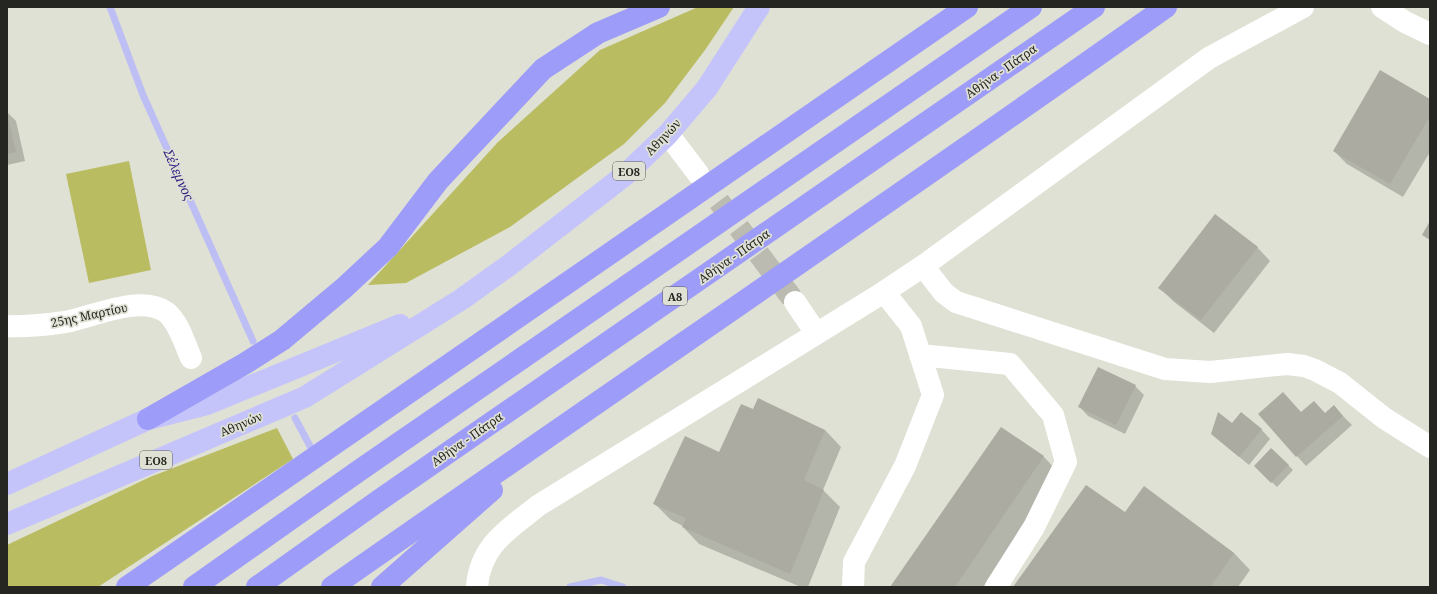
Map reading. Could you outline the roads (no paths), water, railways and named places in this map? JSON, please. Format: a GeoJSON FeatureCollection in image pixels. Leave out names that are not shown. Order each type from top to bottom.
{"type":"FeatureCollection","features":[{"type":"Feature","properties":{"kind":"highway"},"geometry":{"type":"LineString","coordinates":[[148,419],[244,364],[282,340],[344,288],[388,247],[438,181],[543,69],[598,33],[659,7]]}},
{"type":"Feature","properties":{"kind":"highway"},"geometry":{"type":"LineString","coordinates":[[127,587],[967,7]]}},
{"type":"Feature","properties":{"kind":"highway"},"geometry":{"type":"LineString","coordinates":[[194,587],[353,475],[1031,7]]}},
{"type":"Feature","properties":{"kind":"highway","name":"Αθήνα - Πάτρα"},"geometry":{"type":"LineString","coordinates":[[257,587],[381,499],[1094,7]]}},
{"type":"Feature","properties":{"kind":"highway"},"geometry":{"type":"LineString","coordinates":[[332,587],[559,428],[946,163],[1166,7]]}},
{"type":"Feature","properties":{"kind":"highway"},"geometry":{"type":"LineString","coordinates":[[382,587],[559,428]]}},
{"type":"Feature","properties":{"kind":"main road","name":"Αθηνών"},"geometry":{"type":"LineString","coordinates":[[7,524],[305,397],[462,299],[508,266],[625,175],[668,134],[707,88],[759,7]]}},
{"type":"Feature","properties":{"kind":"main road","name":"Αθηνών"},"geometry":{"type":"LineString","coordinates":[[7,484],[148,419],[207,404],[462,299]]}},
{"type":"Feature","properties":{"kind":"street"},"geometry":{"type":"LineString","coordinates":[[477,587],[484,557],[491,545],[539,505],[816,332],[884,292],[923,266],[1209,58],[1303,7]]}},
{"type":"Feature","properties":{"kind":"street"},"geometry":{"type":"LineString","coordinates":[[1382,7],[1405,22],[1430,34]]}},
{"type":"Feature","properties":{"kind":"street"},"geometry":{"type":"LineString","coordinates":[[668,134],[699,175]]}},
{"type":"Feature","properties":{"kind":"street"},"geometry":{"type":"LineString","coordinates":[[923,266],[944,293],[956,302],[1165,369],[1210,372],[1287,364],[1304,366],[1315,370],[1348,389],[1384,418],[1430,447]]}},
{"type":"Feature","properties":{"kind":"street"},"geometry":{"type":"LineString","coordinates":[[853,587],[854,562],[905,466],[932,395],[911,326],[884,292]]}},
{"type":"Feature","properties":{"kind":"street"},"geometry":{"type":"LineString","coordinates":[[794,302],[816,332]]}},
{"type":"Feature","properties":{"kind":"street","name":"25ης Μαρτίου"},"geometry":{"type":"LineString","coordinates":[[7,326],[42,325],[66,322],[117,308],[147,306],[159,308],[167,313],[173,320],[191,358]]}},
{"type":"Feature","properties":{"kind":"street"},"geometry":{"type":"LineString","coordinates":[[920,355],[1010,364],[1054,415],[1066,462],[1034,527],[996,587]]}},
{"type":"Feature","properties":{"kind":"waterway","name":"Σέλεμνος"},"geometry":{"type":"LineString","coordinates":[[110,7],[143,95],[253,341]]}},
{"type":"Feature","properties":{"kind":"waterway","name":"Σέλεμνος"},"geometry":{"type":"LineString","coordinates":[[295,418],[310,446]]}},
{"type":"Feature","properties":{"kind":"waterway"},"geometry":{"type":"LineString","coordinates":[[570,587],[601,580],[623,587]]}},
{"type":"Feature","properties":{"kind":"tunnel"},"geometry":{"type":"LineString","coordinates":[[699,175],[795,302]]}}]}
